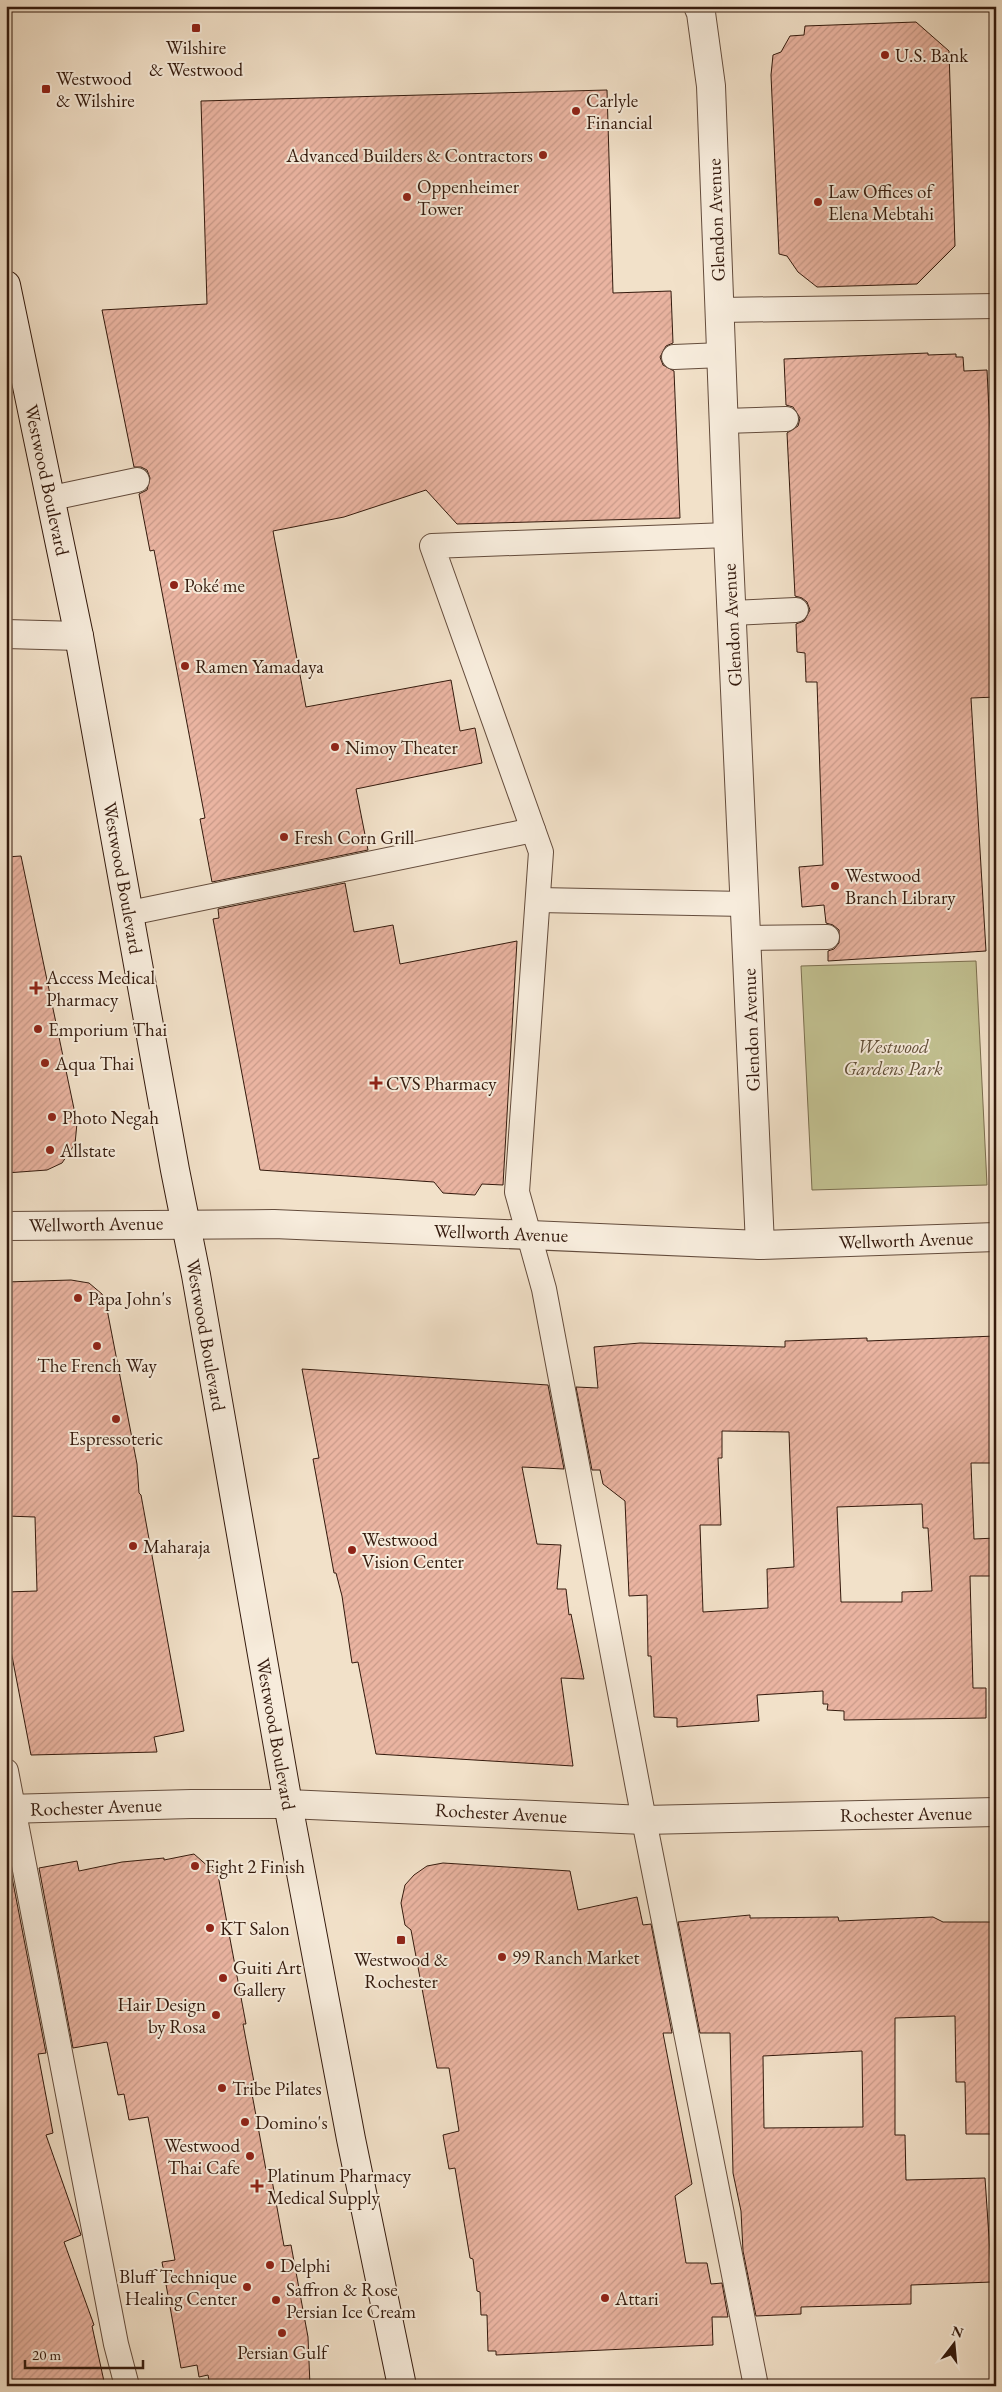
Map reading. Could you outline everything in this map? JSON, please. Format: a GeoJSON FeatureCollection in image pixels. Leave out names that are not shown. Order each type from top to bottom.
{"type":"FeatureCollection","features":[{"type":"Feature","properties":{"kind":"street","name":"Glendon Avenue"},"geometry":{"type":"LineString","coordinates":[[698,6],[701,13],[711,86],[728,535],[760,1245]]}},
{"type":"Feature","properties":{"kind":"street","name":"Westwood Boulevard"},"geometry":{"type":"LineString","coordinates":[[6,285],[52,498],[79,636],[280,1749],[288,1804],[351,2139],[402,2386]]}},
{"type":"Feature","properties":{"kind":"street"},"geometry":{"type":"LineString","coordinates":[[6,634],[79,636]]}},
{"type":"Feature","properties":{"kind":"street","name":"Wellworth Avenue"},"geometry":{"type":"LineString","coordinates":[[6,1226],[274,1224],[760,1245],[996,1237]]}},
{"type":"Feature","properties":{"kind":"street","name":"Rochester Avenue"},"geometry":{"type":"LineString","coordinates":[[10,1809],[190,1804],[288,1804],[644,1820],[996,1812]]}},
{"type":"Feature","properties":{"kind":"lane"},"geometry":{"type":"LineString","coordinates":[[720,310],[996,306]]}},
{"type":"Feature","properties":{"kind":"lane"},"geometry":{"type":"LineString","coordinates":[[674,357],[722,355]]}},
{"type":"Feature","properties":{"kind":"lane"},"geometry":{"type":"LineString","coordinates":[[724,421],[786,419]]}},
{"type":"Feature","properties":{"kind":"lane"},"geometry":{"type":"LineString","coordinates":[[52,498],[136,480]]}},
{"type":"Feature","properties":{"kind":"lane"},"geometry":{"type":"LineString","coordinates":[[728,535],[432,546],[541,852],[517,1192],[544,1289],[644,1820],[756,2386]]}},
{"type":"Feature","properties":{"kind":"lane"},"geometry":{"type":"LineString","coordinates":[[732,613],[796,610]]}},
{"type":"Feature","properties":{"kind":"lane"},"geometry":{"type":"LineString","coordinates":[[130,913],[533,830]]}},
{"type":"Feature","properties":{"kind":"lane"},"geometry":{"type":"LineString","coordinates":[[538,900],[745,904]]}},
{"type":"Feature","properties":{"kind":"lane"},"geometry":{"type":"LineString","coordinates":[[747,938],[827,937]]}},
{"type":"Feature","properties":{"kind":"lane"},"geometry":{"type":"LineString","coordinates":[[6,1771],[10,1809],[116,2344],[128,2386]]}},
{"type":"Feature","properties":{"kind":"green space"},"geometry":{"type":"Polygon","coordinates":[[[996,329],[996,517],[990,330],[996,329]]]}},
{"type":"Feature","properties":{"kind":"green space","name":"Westwood Gardens Park"},"geometry":{"type":"Polygon","coordinates":[[[976,961],[987,1185],[812,1190],[801,966],[976,961]]]}},
{"type":"Feature","properties":{"kind":"building"},"geometry":{"type":"Polygon","coordinates":[[[916,22],[949,51],[955,246],[917,284],[817,287],[798,272],[787,256],[779,254],[771,75],[773,55],[781,52],[790,36],[804,35],[805,26],[916,22]]]}},
{"type":"Feature","properties":{"kind":"building"},"geometry":{"type":"Polygon","coordinates":[[[607,90],[613,293],[671,291],[673,343],[666,346],[660,357],[663,365],[674,371],[680,518],[457,524],[426,490],[344,517],[273,531],[306,707],[451,680],[460,731],[475,728],[482,763],[356,789],[368,850],[212,882],[200,819],[205,818],[154,550],[150,551],[139,494],[147,490],[150,478],[147,470],[141,467],[134,467],[102,310],[207,304],[201,101],[607,90]]]}},
{"type":"Feature","properties":{"kind":"building"},"geometry":{"type":"Polygon","coordinates":[[[928,353],[928,355],[956,354],[956,357],[963,357],[964,371],[987,370],[996,553],[996,697],[971,698],[986,951],[828,961],[828,951],[834,949],[839,943],[839,930],[833,925],[826,923],[824,905],[802,907],[799,867],[823,865],[817,682],[806,682],[805,653],[797,652],[796,624],[804,621],[810,610],[807,602],[795,596],[787,433],[798,426],[800,418],[793,407],[786,405],[784,359],[928,353]]]}},
{"type":"Feature","properties":{"kind":"building"},"geometry":{"type":"Polygon","coordinates":[[[21,856],[77,1123],[75,1144],[62,1163],[47,1170],[6,1173],[6,857],[21,856]]]}},
{"type":"Feature","properties":{"kind":"building","name":"CVS Pharmacy"},"geometry":{"type":"Polygon","coordinates":[[[345,883],[354,932],[393,925],[400,964],[517,941],[503,1185],[482,1184],[475,1195],[443,1193],[434,1182],[260,1170],[213,919],[219,918],[218,909],[345,883]]]}},
{"type":"Feature","properties":{"kind":"building"},"geometry":{"type":"Polygon","coordinates":[[[71,1280],[89,1283],[102,1294],[106,1304],[137,1464],[139,1493],[141,1495],[184,1731],[154,1737],[157,1752],[31,1755],[6,1625],[6,1592],[37,1591],[35,1517],[6,1516],[6,1282],[71,1280]]]}},
{"type":"Feature","properties":{"kind":"building"},"geometry":{"type":"Polygon","coordinates":[[[996,1336],[996,1463],[971,1463],[974,1539],[996,1538],[996,1576],[970,1576],[973,1688],[986,1688],[986,1718],[844,1720],[844,1711],[827,1710],[828,1704],[823,1704],[823,1691],[757,1695],[759,1721],[677,1727],[677,1718],[654,1717],[651,1656],[648,1656],[647,1595],[629,1596],[625,1501],[603,1484],[600,1470],[592,1470],[576,1387],[598,1388],[594,1347],[640,1343],[785,1347],[785,1341],[867,1338],[867,1341],[996,1336]],[[722,1431],[722,1458],[718,1458],[721,1525],[700,1525],[703,1612],[768,1608],[767,1569],[794,1567],[789,1432],[722,1431]],[[922,1504],[837,1507],[841,1602],[902,1602],[902,1592],[932,1591],[928,1528],[923,1528],[922,1504]]]}},
{"type":"Feature","properties":{"kind":"building"},"geometry":{"type":"Polygon","coordinates":[[[302,1369],[548,1385],[564,1469],[522,1467],[537,1544],[561,1545],[557,1589],[566,1589],[569,1615],[571,1614],[584,1679],[561,1678],[573,1766],[376,1754],[358,1662],[352,1663],[342,1596],[336,1573],[334,1573],[313,1459],[319,1458],[302,1369]]]}},
{"type":"Feature","properties":{"kind":"building"},"geometry":{"type":"Polygon","coordinates":[[[194,1854],[218,1875],[246,2024],[243,2024],[254,2082],[250,2083],[266,2170],[270,2169],[284,2246],[291,2245],[308,2337],[310,2386],[210,2386],[208,2375],[199,2377],[197,2365],[181,2368],[162,2262],[175,2260],[148,2117],[129,2120],[124,2094],[118,2095],[107,2042],[73,2048],[39,1868],[77,1861],[79,1871],[122,1862],[164,1858],[164,1860],[194,1854]]]}},
{"type":"Feature","properties":{"kind":"building"},"geometry":{"type":"Polygon","coordinates":[[[443,1863],[570,1871],[578,1910],[637,1897],[643,1925],[651,1924],[672,2033],[663,2033],[692,2184],[675,2196],[686,2263],[707,2263],[711,2284],[722,2283],[728,2317],[712,2317],[713,2345],[496,2355],[496,2351],[488,2351],[487,2315],[481,2315],[480,2292],[477,2291],[473,2259],[470,2258],[455,2168],[449,2169],[443,2135],[459,2131],[449,2068],[437,2068],[411,1930],[405,1925],[401,1903],[405,1885],[414,1875],[427,1866],[443,1863]]]}},
{"type":"Feature","properties":{"kind":"building"},"geometry":{"type":"Polygon","coordinates":[[[11,1872],[46,2053],[38,2054],[53,2133],[46,2135],[81,2235],[64,2242],[94,2325],[92,2326],[105,2386],[6,2386],[6,1873],[11,1872]]]}},
{"type":"Feature","properties":{"kind":"building"},"geometry":{"type":"Polygon","coordinates":[[[750,1915],[750,1918],[838,1917],[839,1921],[933,1917],[943,1922],[996,1922],[996,2134],[966,2134],[965,2082],[956,2082],[955,2016],[895,2018],[895,2135],[905,2135],[906,2180],[985,2178],[992,2282],[911,2285],[911,2304],[801,2307],[801,2314],[756,2316],[743,2251],[741,2211],[733,2173],[730,2033],[700,2033],[678,1922],[750,1915]],[[862,2051],[763,2056],[764,2128],[863,2127],[862,2051]]]}},
{"type":"Feature","properties":{"kind":"place","name":"Wilshire & Westwood"},"geometry":{"type":"Point","coordinates":[196,28]}},
{"type":"Feature","properties":{"kind":"place","name":"U.S. Bank"},"geometry":{"type":"Point","coordinates":[885,55]}},
{"type":"Feature","properties":{"kind":"place","name":"Westwood & Wilshire"},"geometry":{"type":"Point","coordinates":[46,89]}},
{"type":"Feature","properties":{"kind":"place","name":"Carlyle Financial"},"geometry":{"type":"Point","coordinates":[576,111]}},
{"type":"Feature","properties":{"kind":"place","name":"Advanced Builders & Contractors"},"geometry":{"type":"Point","coordinates":[543,155]}},
{"type":"Feature","properties":{"kind":"place","name":"Oppenheimer Tower"},"geometry":{"type":"Point","coordinates":[407,197]}},
{"type":"Feature","properties":{"kind":"place","name":"Law Offices of Elena Mebtahi"},"geometry":{"type":"Point","coordinates":[818,202]}},
{"type":"Feature","properties":{"kind":"place","name":"Poké me"},"geometry":{"type":"Point","coordinates":[174,585]}},
{"type":"Feature","properties":{"kind":"place","name":"Ramen Yamadaya"},"geometry":{"type":"Point","coordinates":[185,666]}},
{"type":"Feature","properties":{"kind":"place","name":"Nimoy Theater"},"geometry":{"type":"Point","coordinates":[335,747]}},
{"type":"Feature","properties":{"kind":"place","name":"Fresh Corn Grill"},"geometry":{"type":"Point","coordinates":[284,837]}},
{"type":"Feature","properties":{"kind":"place","name":"Westwood Branch Library"},"geometry":{"type":"Point","coordinates":[835,886]}},
{"type":"Feature","properties":{"kind":"place","name":"Access Medical Pharmacy"},"geometry":{"type":"Point","coordinates":[36,988]}},
{"type":"Feature","properties":{"kind":"place","name":"Emporium Thai"},"geometry":{"type":"Point","coordinates":[38,1029]}},
{"type":"Feature","properties":{"kind":"place","name":"Aqua Thai"},"geometry":{"type":"Point","coordinates":[45,1063]}},
{"type":"Feature","properties":{"kind":"place","name":"CVS Pharmacy"},"geometry":{"type":"Point","coordinates":[376,1083]}},
{"type":"Feature","properties":{"kind":"place","name":"Photo Negah"},"geometry":{"type":"Point","coordinates":[52,1117]}},
{"type":"Feature","properties":{"kind":"place","name":"Allstate"},"geometry":{"type":"Point","coordinates":[50,1150]}},
{"type":"Feature","properties":{"kind":"place","name":"Papa John's"},"geometry":{"type":"Point","coordinates":[78,1298]}},
{"type":"Feature","properties":{"kind":"place","name":"The French Way"},"geometry":{"type":"Point","coordinates":[97,1346]}},
{"type":"Feature","properties":{"kind":"place","name":"Espressoteric"},"geometry":{"type":"Point","coordinates":[116,1419]}},
{"type":"Feature","properties":{"kind":"place","name":"Maharaja"},"geometry":{"type":"Point","coordinates":[133,1546]}},
{"type":"Feature","properties":{"kind":"place","name":"Westwood Vision Center"},"geometry":{"type":"Point","coordinates":[352,1550]}},
{"type":"Feature","properties":{"kind":"place","name":"Fight 2 Finish"},"geometry":{"type":"Point","coordinates":[195,1866]}},
{"type":"Feature","properties":{"kind":"place","name":"KT Salon"},"geometry":{"type":"Point","coordinates":[210,1928]}},
{"type":"Feature","properties":{"kind":"place","name":"Westwood & Rochester"},"geometry":{"type":"Point","coordinates":[401,1940]}},
{"type":"Feature","properties":{"kind":"place","name":"99 Ranch Market"},"geometry":{"type":"Point","coordinates":[502,1957]}},
{"type":"Feature","properties":{"kind":"place","name":"Guiti Art Gallery"},"geometry":{"type":"Point","coordinates":[223,1978]}},
{"type":"Feature","properties":{"kind":"place","name":"Hair Design by Rosa"},"geometry":{"type":"Point","coordinates":[216,2015]}},
{"type":"Feature","properties":{"kind":"place","name":"Tribe Pilates"},"geometry":{"type":"Point","coordinates":[222,2088]}},
{"type":"Feature","properties":{"kind":"place","name":"Domino's"},"geometry":{"type":"Point","coordinates":[245,2122]}},
{"type":"Feature","properties":{"kind":"place","name":"Westwood Thai Cafe"},"geometry":{"type":"Point","coordinates":[250,2156]}},
{"type":"Feature","properties":{"kind":"place","name":"Platinum Pharmacy Medical Supply"},"geometry":{"type":"Point","coordinates":[257,2186]}},
{"type":"Feature","properties":{"kind":"place","name":"Delphi"},"geometry":{"type":"Point","coordinates":[270,2265]}},
{"type":"Feature","properties":{"kind":"place","name":"Bluff Technique Healing Center"},"geometry":{"type":"Point","coordinates":[247,2287]}},
{"type":"Feature","properties":{"kind":"place","name":"Attari"},"geometry":{"type":"Point","coordinates":[605,2298]}},
{"type":"Feature","properties":{"kind":"place","name":"Saffron & Rose Persian Ice Cream"},"geometry":{"type":"Point","coordinates":[276,2300]}},
{"type":"Feature","properties":{"kind":"place","name":"Persian Gulf"},"geometry":{"type":"Point","coordinates":[282,2333]}}]}
